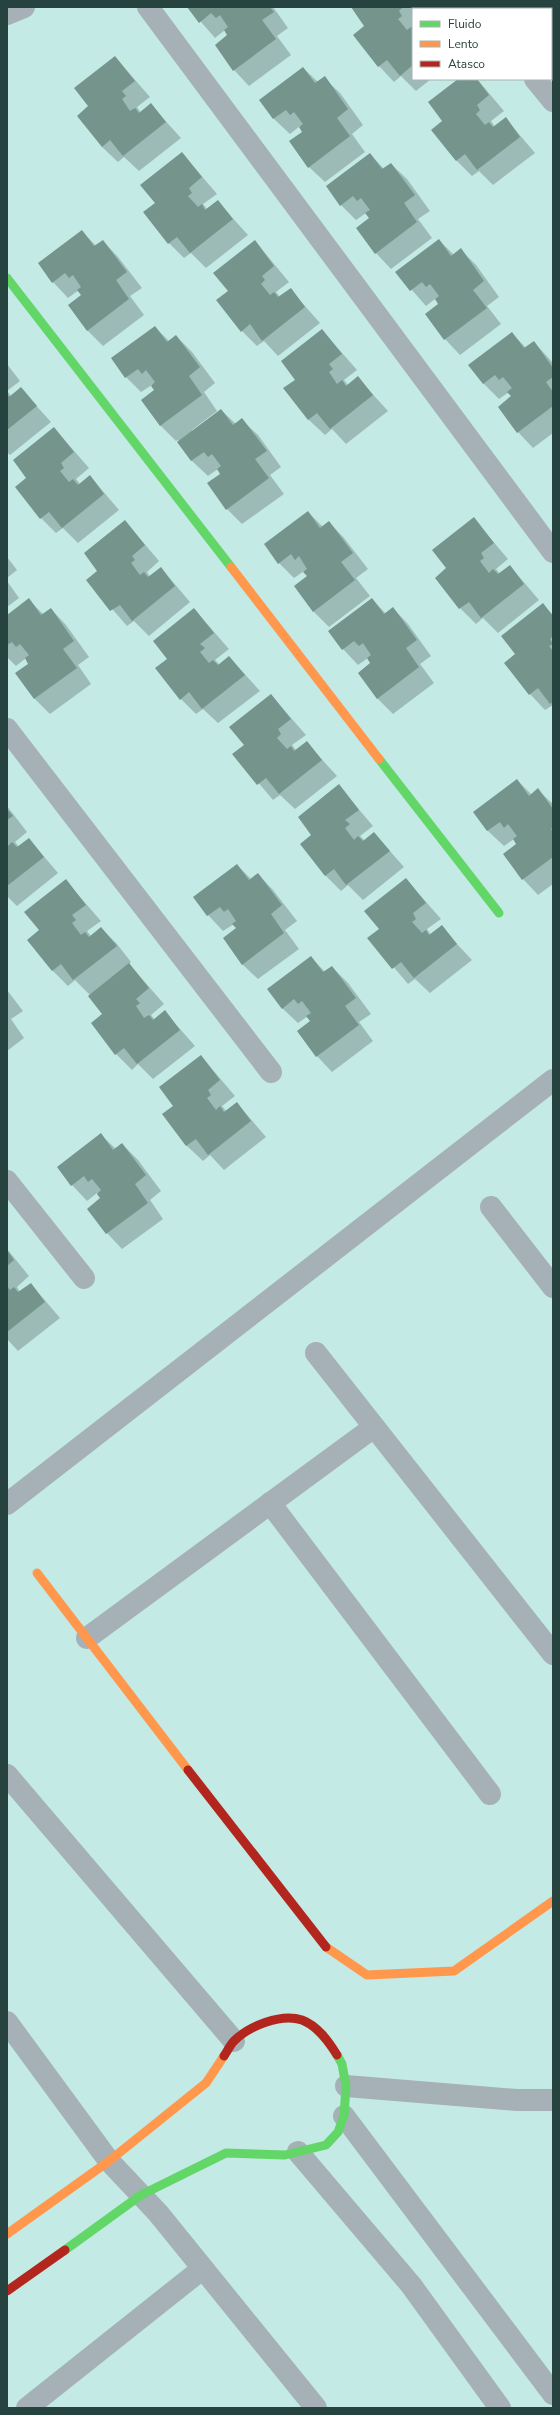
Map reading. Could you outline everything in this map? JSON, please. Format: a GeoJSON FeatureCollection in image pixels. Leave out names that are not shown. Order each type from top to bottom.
{"type":"FeatureCollection","features":[{"type":"Feature","properties":{"kind":"street"},"geometry":{"type":"LineString","coordinates":[[7,14],[24,7]]}},
{"type":"Feature","properties":{"kind":"street"},"geometry":{"type":"LineString","coordinates":[[148,7],[553,552]]}},
{"type":"Feature","properties":{"kind":"street"},"geometry":{"type":"LineString","coordinates":[[537,80],[553,101]]}},
{"type":"Feature","properties":{"kind":"street"},"geometry":{"type":"LineString","coordinates":[[7,278],[499,913]]}},
{"type":"Feature","properties":{"kind":"street"},"geometry":{"type":"LineString","coordinates":[[7,729],[271,1072]]}},
{"type":"Feature","properties":{"kind":"street"},"geometry":{"type":"LineString","coordinates":[[7,1504],[553,1080]]}},
{"type":"Feature","properties":{"kind":"street"},"geometry":{"type":"LineString","coordinates":[[7,1181],[84,1278]]}},
{"type":"Feature","properties":{"kind":"street"},"geometry":{"type":"LineString","coordinates":[[491,1207],[550,1278]]}},
{"type":"Feature","properties":{"kind":"street"},"geometry":{"type":"LineString","coordinates":[[316,1353],[553,1654]]}},
{"type":"Feature","properties":{"kind":"street"},"geometry":{"type":"LineString","coordinates":[[87,1638],[374,1427]]}},
{"type":"Feature","properties":{"kind":"street"},"geometry":{"type":"LineString","coordinates":[[270,1503],[490,1794]]}},
{"type":"Feature","properties":{"kind":"street"},"geometry":{"type":"LineString","coordinates":[[37,1573],[322,1944],[367,1975],[454,1971],[553,1901]]}},
{"type":"Feature","properties":{"kind":"street"},"geometry":{"type":"LineString","coordinates":[[7,1775],[234,2041]]}},
{"type":"Feature","properties":{"kind":"street"},"geometry":{"type":"LineString","coordinates":[[7,2234],[109,2161],[206,2083],[234,2041],[255,2027],[276,2019],[302,2020],[318,2030],[330,2044],[342,2064],[346,2086],[344,2116],[338,2132],[326,2145],[285,2155],[226,2153],[141,2195],[7,2291]]}},
{"type":"Feature","properties":{"kind":"street"},"geometry":{"type":"LineString","coordinates":[[7,2022],[109,2161],[141,2195],[316,2408]]}},
{"type":"Feature","properties":{"kind":"street"},"geometry":{"type":"LineString","coordinates":[[346,2086],[494,2099],[553,2100]]}},
{"type":"Feature","properties":{"kind":"street"},"geometry":{"type":"LineString","coordinates":[[344,2116],[553,2394]]}},
{"type":"Feature","properties":{"kind":"street"},"geometry":{"type":"LineString","coordinates":[[298,2152],[412,2285],[500,2408]]}},
{"type":"Feature","properties":{"kind":"street"},"geometry":{"type":"LineString","coordinates":[[27,2408],[202,2269]]}},
{"type":"Feature","properties":{"kind":"building"},"geometry":{"type":"Polygon","coordinates":[[[187,7],[270,7],[274,12],[262,20],[276,39],[233,71],[215,45],[227,35],[224,30],[228,27],[220,15],[216,18],[211,13],[199,23],[187,7]]]}},
{"type":"Feature","properties":{"kind":"building"},"geometry":{"type":"Polygon","coordinates":[[[351,7],[403,7],[399,11],[402,16],[398,19],[407,30],[411,27],[412,28],[412,66],[400,76],[387,60],[378,67],[353,35],[364,26],[351,7]]]}},
{"type":"Feature","properties":{"kind":"building"},"geometry":{"type":"Polygon","coordinates":[[[532,7],[553,7],[553,20],[552,21],[552,8],[532,7]]]}},
{"type":"Feature","properties":{"kind":"building"},"geometry":{"type":"Polygon","coordinates":[[[115,56],[135,81],[122,91],[126,96],[122,99],[130,111],[135,108],[139,113],[151,103],[166,122],[123,156],[110,140],[102,147],[77,116],[88,106],[74,88],[115,56]]]}},
{"type":"Feature","properties":{"kind":"building"},"geometry":{"type":"Polygon","coordinates":[[[303,67],[315,83],[325,76],[348,109],[337,118],[350,136],[308,168],[289,141],[302,132],[299,127],[303,124],[294,112],[290,115],[286,110],[273,119],[259,100],[303,67]]]}},
{"type":"Feature","properties":{"kind":"building"},"geometry":{"type":"Polygon","coordinates":[[[457,80],[478,80],[489,95],[477,105],[480,110],[476,114],[485,125],[489,122],[493,127],[506,117],[520,137],[477,170],[465,154],[456,161],[431,130],[442,121],[428,102],[457,80]]]}},
{"type":"Feature","properties":{"kind":"building"},"geometry":{"type":"Polygon","coordinates":[[[182,152],[202,177],[189,188],[192,193],[188,196],[198,207],[202,204],[205,210],[218,200],[233,219],[190,253],[177,237],[168,244],[143,212],[155,203],[140,185],[182,152]]]}},
{"type":"Feature","properties":{"kind":"building"},"geometry":{"type":"Polygon","coordinates":[[[370,153],[382,169],[391,163],[415,195],[404,203],[417,222],[375,254],[356,228],[369,218],[365,213],[370,210],[361,198],[357,201],[353,196],[340,206],[326,186],[370,153]]]}},
{"type":"Feature","properties":{"kind":"building"},"geometry":{"type":"Polygon","coordinates":[[[82,230],[94,246],[103,240],[127,272],[116,280],[129,299],[87,331],[68,305],[81,295],[77,290],[81,287],[73,275],[69,278],[65,273],[52,283],[38,263],[82,230]]]}},
{"type":"Feature","properties":{"kind":"building"},"geometry":{"type":"Polygon","coordinates":[[[439,239],[451,256],[461,248],[484,281],[473,290],[487,308],[444,340],[425,314],[438,304],[435,299],[439,296],[430,284],[426,287],[422,282],[410,291],[395,272],[439,239]]]}},
{"type":"Feature","properties":{"kind":"building"},"geometry":{"type":"Polygon","coordinates":[[[255,240],[274,266],[262,276],[265,280],[261,284],[270,295],[274,292],[278,297],[291,288],[305,307],[262,341],[250,324],[241,332],[216,300],[228,291],[213,273],[255,240]]]}},
{"type":"Feature","properties":{"kind":"building"},"geometry":{"type":"Polygon","coordinates":[[[155,326],[167,342],[176,335],[200,367],[189,376],[202,395],[160,426],[141,400],[154,390],[151,386],[155,382],[146,370],[142,374],[138,369],[125,378],[111,358],[155,326]]]}},
{"type":"Feature","properties":{"kind":"building"},"geometry":{"type":"Polygon","coordinates":[[[322,329],[342,354],[329,364],[333,369],[329,372],[337,384],[342,380],[346,386],[358,376],[373,395],[330,429],[317,413],[308,420],[283,388],[295,380],[281,361],[322,329]]]}},
{"type":"Feature","properties":{"kind":"building"},"geometry":{"type":"Polygon","coordinates":[[[512,332],[524,348],[534,341],[553,368],[553,377],[546,382],[553,392],[553,406],[517,433],[498,407],[511,396],[507,392],[512,388],[503,377],[499,380],[495,375],[483,384],[468,365],[512,332]]]}},
{"type":"Feature","properties":{"kind":"building"},"geometry":{"type":"Polygon","coordinates":[[[21,387],[37,406],[7,430],[7,394],[9,397],[21,387]]]}},
{"type":"Feature","properties":{"kind":"building"},"geometry":{"type":"Polygon","coordinates":[[[221,409],[233,425],[242,418],[267,451],[255,459],[269,478],[226,510],[207,483],[220,474],[217,469],[221,466],[212,454],[208,457],[204,452],[191,461],[177,442],[221,409]]]}},
{"type":"Feature","properties":{"kind":"building"},"geometry":{"type":"Polygon","coordinates":[[[54,427],[74,452],[61,463],[64,468],[60,471],[69,482],[73,479],[78,485],[90,475],[104,494],[62,528],[49,512],[40,519],[15,487],[26,478],[13,460],[54,427]]]}},
{"type":"Feature","properties":{"kind":"building"},"geometry":{"type":"Polygon","coordinates":[[[308,511],[320,528],[329,521],[353,553],[341,562],[355,580],[313,612],[294,586],[307,576],[303,572],[307,569],[299,556],[295,560],[291,554],[278,564],[264,544],[308,511]]]}},
{"type":"Feature","properties":{"kind":"building"},"geometry":{"type":"Polygon","coordinates":[[[474,517],[494,543],[481,553],[484,558],[480,561],[489,573],[493,569],[498,574],[510,565],[524,584],[481,618],[469,602],[459,609],[435,578],[446,568],[432,550],[474,517]]]}},
{"type":"Feature","properties":{"kind":"building"},"geometry":{"type":"Polygon","coordinates":[[[125,520],[145,545],[132,556],[135,560],[131,563],[140,575],[144,572],[148,577],[161,567],[175,586],[132,621],[120,605],[110,611],[86,580],[97,571],[84,553],[125,520]]]}},
{"type":"Feature","properties":{"kind":"building"},"geometry":{"type":"Polygon","coordinates":[[[29,598],[41,615],[51,608],[74,641],[63,649],[77,668],[34,699],[15,673],[28,664],[25,658],[29,655],[20,644],[16,647],[12,642],[7,645],[7,615],[29,598]]]}},
{"type":"Feature","properties":{"kind":"building"},"geometry":{"type":"Polygon","coordinates":[[[372,598],[384,614],[393,607],[417,640],[406,648],[419,667],[377,699],[358,673],[370,663],[367,658],[371,655],[363,643],[359,646],[354,641],[342,650],[328,631],[372,598]]]}},
{"type":"Feature","properties":{"kind":"building"},"geometry":{"type":"Polygon","coordinates":[[[543,603],[553,616],[553,636],[550,639],[553,644],[549,646],[553,651],[553,702],[550,704],[538,688],[529,695],[504,663],[515,654],[501,636],[543,603]]]}},
{"type":"Feature","properties":{"kind":"building"},"geometry":{"type":"Polygon","coordinates":[[[194,608],[214,633],[200,644],[205,648],[200,652],[209,663],[213,660],[218,665],[229,656],[245,675],[202,709],[189,692],[180,700],[155,668],[167,659],[153,641],[194,608]]]}},
{"type":"Feature","properties":{"kind":"building"},"geometry":{"type":"Polygon","coordinates":[[[271,694],[291,719],[278,729],[281,734],[277,738],[287,749],[291,746],[294,751],[307,741],[322,760],[279,794],[266,778],[257,785],[232,754],[244,745],[229,727],[271,694]]]}},
{"type":"Feature","properties":{"kind":"building"},"geometry":{"type":"Polygon","coordinates":[[[517,779],[529,796],[538,788],[553,809],[553,828],[551,829],[553,832],[553,857],[522,880],[503,854],[516,844],[513,839],[517,836],[508,824],[504,828],[500,822],[487,831],[473,812],[517,779]]]}},
{"type":"Feature","properties":{"kind":"building"},"geometry":{"type":"Polygon","coordinates":[[[339,784],[359,810],[345,820],[350,824],[345,828],[354,840],[358,836],[363,841],[374,832],[390,851],[346,885],[334,869],[325,876],[300,844],[311,835],[298,817],[339,784]]]}},
{"type":"Feature","properties":{"kind":"building"},"geometry":{"type":"Polygon","coordinates":[[[7,809],[13,816],[7,820],[7,809]]]}},
{"type":"Feature","properties":{"kind":"building"},"geometry":{"type":"Polygon","coordinates":[[[29,838],[44,857],[7,886],[7,844],[8,846],[12,842],[17,847],[29,838]]]}},
{"type":"Feature","properties":{"kind":"building"},"geometry":{"type":"Polygon","coordinates":[[[237,864],[249,880],[258,873],[282,905],[271,914],[284,933],[242,965],[223,938],[236,928],[232,924],[236,921],[228,909],[224,912],[220,907],[207,916],[193,897],[237,864]]]}},
{"type":"Feature","properties":{"kind":"building"},"geometry":{"type":"Polygon","coordinates":[[[406,878],[426,903],[413,913],[416,919],[412,922],[422,933],[426,930],[429,935],[442,925],[457,944],[414,978],[401,962],[392,969],[367,938],[379,929],[364,911],[406,878]]]}},
{"type":"Feature","properties":{"kind":"building"},"geometry":{"type":"Polygon","coordinates":[[[66,879],[86,905],[72,915],[76,920],[72,923],[81,935],[85,932],[89,937],[101,927],[117,946],[73,980],[61,964],[52,971],[27,940],[39,930],[24,912],[66,879]]]}},
{"type":"Feature","properties":{"kind":"building"},"geometry":{"type":"Polygon","coordinates":[[[311,956],[323,972],[332,966],[356,998],[345,1006],[359,1025],[316,1057],[297,1031],[310,1021],[306,1016],[311,1013],[302,1001],[298,1004],[294,999],[282,1009],[267,989],[311,956]]]}},
{"type":"Feature","properties":{"kind":"building"},"geometry":{"type":"Polygon","coordinates":[[[129,963],[149,988],[136,999],[140,1003],[136,1006],[144,1018],[149,1015],[153,1020],[165,1010],[180,1030],[137,1064],[124,1048],[115,1055],[91,1023],[102,1014],[88,996],[129,963]]]}},
{"type":"Feature","properties":{"kind":"building"},"geometry":{"type":"Polygon","coordinates":[[[201,1055],[220,1080],[208,1090],[211,1095],[207,1098],[216,1110],[220,1106],[224,1112],[237,1102],[251,1121],[208,1155],[196,1139],[186,1146],[162,1114],[173,1106],[159,1087],[201,1055]]]}},
{"type":"Feature","properties":{"kind":"building"},"geometry":{"type":"Polygon","coordinates":[[[101,1133],[113,1150],[122,1143],[146,1175],[135,1184],[148,1203],[106,1234],[87,1209],[100,1198],[97,1194],[101,1190],[92,1179],[88,1182],[84,1176],[71,1186],[57,1167],[101,1133]]]}},
{"type":"Feature","properties":{"kind":"building"},"geometry":{"type":"Polygon","coordinates":[[[7,1250],[14,1260],[7,1266],[7,1250]]]}},
{"type":"Feature","properties":{"kind":"building"},"geometry":{"type":"Polygon","coordinates":[[[31,1283],[45,1302],[7,1332],[7,1286],[10,1290],[14,1287],[18,1292],[31,1283]]]}},
{"type":"Feature","properties":{"kind":"traffic: fast"},"geometry":{"type":"LineString","coordinates":[[7,278],[231,567]]}},
{"type":"Feature","properties":{"kind":"traffic: fast"},"geometry":{"type":"LineString","coordinates":[[379,759],[499,913]]}},
{"type":"Feature","properties":{"kind":"traffic: fast"},"geometry":{"type":"LineString","coordinates":[[65,2250],[141,2195],[226,2153],[285,2155],[326,2145],[338,2132],[344,2116],[346,2086],[342,2064],[337,2055]]}},
{"type":"Feature","properties":{"kind":"traffic: slow"},"geometry":{"type":"LineString","coordinates":[[231,567],[379,759]]}},
{"type":"Feature","properties":{"kind":"traffic: slow"},"geometry":{"type":"LineString","coordinates":[[37,1573],[188,1770]]}},
{"type":"Feature","properties":{"kind":"traffic: slow"},"geometry":{"type":"LineString","coordinates":[[326,1947],[367,1975],[454,1971],[553,1901]]}},
{"type":"Feature","properties":{"kind":"traffic: slow"},"geometry":{"type":"LineString","coordinates":[[7,2234],[109,2161],[206,2083],[224,2056]]}},
{"type":"Feature","properties":{"kind":"traffic: jam"},"geometry":{"type":"LineString","coordinates":[[188,1770],[326,1947]]}},
{"type":"Feature","properties":{"kind":"traffic: jam"},"geometry":{"type":"LineString","coordinates":[[224,2056],[231,2044],[248,2030],[266,2022],[285,2018],[302,2020],[313,2026],[327,2040],[337,2055]]}},
{"type":"Feature","properties":{"kind":"traffic: jam"},"geometry":{"type":"LineString","coordinates":[[7,2291],[65,2250]]}}]}
